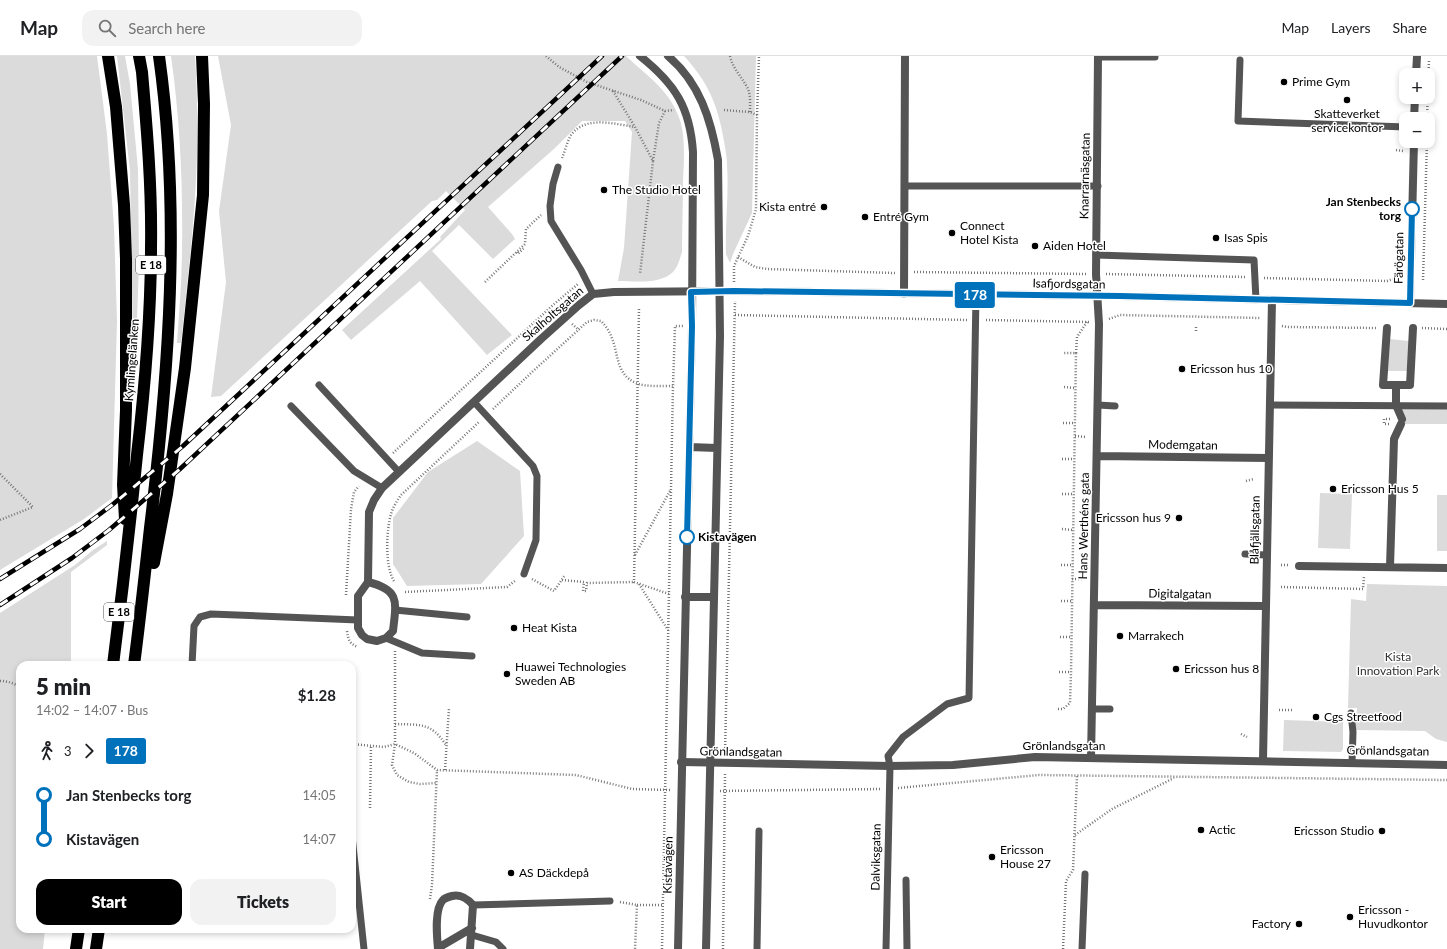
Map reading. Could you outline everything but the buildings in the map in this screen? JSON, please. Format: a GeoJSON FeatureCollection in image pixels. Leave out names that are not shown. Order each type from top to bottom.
{"type":"FeatureCollection","features":[{"type":"Feature","properties":{"kind":"highway"},"geometry":{"type":"LineString","coordinates":[[108,56],[116,107],[124,205],[126,260],[126,410],[123,485],[127,528]]}},
{"type":"Feature","properties":{"kind":"highway","name":"Kymlingelänken"},"geometry":{"type":"LineString","coordinates":[[127,528],[146,378],[152,247],[149,165],[142,72],[139,56]]}},
{"type":"Feature","properties":{"kind":"highway","name":"E 18"},"geometry":{"type":"LineString","coordinates":[[135,659],[159,453],[170,316],[171,188],[167,126],[159,56]]}},
{"type":"Feature","properties":{"kind":"highway"},"geometry":{"type":"LineString","coordinates":[[135,659],[167,494],[185,368],[203,195],[204,104],[202,56]]}},
{"type":"Feature","properties":{"kind":"highway","name":"E 18"},"geometry":{"type":"LineString","coordinates":[[113,661],[126,559],[127,528]]}},
{"type":"Feature","properties":{"kind":"highway"},"geometry":{"type":"LineString","coordinates":[[76,949],[78,933]]}},
{"type":"Feature","properties":{"kind":"highway"},"geometry":{"type":"LineString","coordinates":[[96,949],[98,933]]}},
{"type":"Feature","properties":{"kind":"street","name":"Kistavägen"},"geometry":{"type":"LineString","coordinates":[[640,56],[658,71],[681,100],[692,134],[693,152],[689,447],[678,949]]}},
{"type":"Feature","properties":{"kind":"street"},"geometry":{"type":"LineString","coordinates":[[668,56],[692,81],[701,97],[714,139],[718,160],[720,336],[706,949]]}},
{"type":"Feature","properties":{"kind":"street"},"geometry":{"type":"LineString","coordinates":[[904,294],[905,56]]}},
{"type":"Feature","properties":{"kind":"street"},"geometry":{"type":"LineString","coordinates":[[1416,68],[1417,56]]}},
{"type":"Feature","properties":{"kind":"street","name":"Knarrarnäsgatan"},"geometry":{"type":"LineString","coordinates":[[1097,296],[1098,57]]}},
{"type":"Feature","properties":{"kind":"street","name":"Färögatan"},"geometry":{"type":"LineString","coordinates":[[1410,303],[1414,148]]}},
{"type":"Feature","properties":{"kind":"street","name":"Isafjordsgatan"},"geometry":{"type":"LineString","coordinates":[[691,292],[734,291],[1097,296],[1447,304]]}},
{"type":"Feature","properties":{"kind":"street","name":"Skalholtsgatan"},"geometry":{"type":"LineString","coordinates":[[386,638],[377,641],[367,639],[362,635],[358,628],[358,596],[368,582],[369,512],[374,500],[382,488],[579,305],[593,294],[614,292],[691,292]]}},
{"type":"Feature","properties":{"kind":"street","name":"Hans Werthéns gata"},"geometry":{"type":"LineString","coordinates":[[1091,758],[1098,405],[1099,324],[1097,296]]}},
{"type":"Feature","properties":{"kind":"street","name":"Blåfjällsgatan"},"geometry":{"type":"LineString","coordinates":[[1263,760],[1272,300]]}},
{"type":"Feature","properties":{"kind":"street"},"geometry":{"type":"LineString","coordinates":[[1387,328],[1383,385],[1410,385],[1413,328]]}},
{"type":"Feature","properties":{"kind":"street"},"geometry":{"type":"LineString","coordinates":[[1390,567],[1394,439],[1402,422],[1396,405],[1396,385]]}},
{"type":"Feature","properties":{"kind":"street"},"geometry":{"type":"LineString","coordinates":[[689,447],[717,448]]}},
{"type":"Feature","properties":{"kind":"street","name":"Modemgatan"},"geometry":{"type":"LineString","coordinates":[[1097,456],[1268,458]]}},
{"type":"Feature","properties":{"kind":"street"},"geometry":{"type":"LineString","coordinates":[[1299,566],[1447,568]]}},
{"type":"Feature","properties":{"kind":"street"},"geometry":{"type":"LineString","coordinates":[[368,582],[382,585],[390,591],[395,598],[393,632],[386,638]]}},
{"type":"Feature","properties":{"kind":"street"},"geometry":{"type":"LineString","coordinates":[[685,597],[714,597]]}},
{"type":"Feature","properties":{"kind":"street","name":"Digitalgatan"},"geometry":{"type":"LineString","coordinates":[[1094,605],[1266,606]]}},
{"type":"Feature","properties":{"kind":"street","name":"Grönlandsgatan"},"geometry":{"type":"LineString","coordinates":[[682,762],[890,766],[953,765],[1035,757],[1447,764]]}},
{"type":"Feature","properties":{"kind":"street"},"geometry":{"type":"LineString","coordinates":[[470,949],[472,932],[473,905],[469,900],[455,895],[442,901],[438,912],[436,930],[438,949],[472,932]]}},
{"type":"Feature","properties":{"kind":"lane"},"geometry":{"type":"LineString","coordinates":[[1098,57],[1155,57]]}},
{"type":"Feature","properties":{"kind":"lane"},"geometry":{"type":"LineString","coordinates":[[1240,60],[1238,121],[1399,126]]}},
{"type":"Feature","properties":{"kind":"lane"},"geometry":{"type":"LineString","coordinates":[[558,167],[553,184],[550,206],[551,221],[581,270],[593,294]]}},
{"type":"Feature","properties":{"kind":"lane"},"geometry":{"type":"LineString","coordinates":[[905,186],[1098,186]]}},
{"type":"Feature","properties":{"kind":"lane"},"geometry":{"type":"LineString","coordinates":[[1096,255],[1254,260],[1256,300]]}},
{"type":"Feature","properties":{"kind":"lane"},"geometry":{"type":"LineString","coordinates":[[976,295],[976,320]]}},
{"type":"Feature","properties":{"kind":"lane","name":"Dalviksgatan"},"geometry":{"type":"LineString","coordinates":[[886,949],[890,766],[888,756],[903,737],[947,704],[969,698],[976,320]]}},
{"type":"Feature","properties":{"kind":"lane"},"geometry":{"type":"LineString","coordinates":[[319,385],[399,472]]}},
{"type":"Feature","properties":{"kind":"lane"},"geometry":{"type":"LineString","coordinates":[[474,402],[533,466],[537,476],[536,540],[524,574]]}},
{"type":"Feature","properties":{"kind":"lane"},"geometry":{"type":"LineString","coordinates":[[1098,405],[1115,406]]}},
{"type":"Feature","properties":{"kind":"lane"},"geometry":{"type":"LineString","coordinates":[[1270,405],[1447,406]]}},
{"type":"Feature","properties":{"kind":"lane"},"geometry":{"type":"LineString","coordinates":[[291,406],[354,471],[382,488]]}},
{"type":"Feature","properties":{"kind":"lane"},"geometry":{"type":"LineString","coordinates":[[1245,554],[1266,555]]}},
{"type":"Feature","properties":{"kind":"lane"},"geometry":{"type":"LineString","coordinates":[[395,610],[467,617]]}},
{"type":"Feature","properties":{"kind":"lane"},"geometry":{"type":"LineString","coordinates":[[192,661],[194,626],[200,617],[211,614],[358,620]]}},
{"type":"Feature","properties":{"kind":"lane"},"geometry":{"type":"LineString","coordinates":[[386,638],[422,653],[472,656]]}},
{"type":"Feature","properties":{"kind":"lane"},"geometry":{"type":"LineString","coordinates":[[1092,709],[1110,710]]}},
{"type":"Feature","properties":{"kind":"lane"},"geometry":{"type":"LineString","coordinates":[[1351,713],[1353,732],[1352,762]]}},
{"type":"Feature","properties":{"kind":"lane"},"geometry":{"type":"LineString","coordinates":[[757,949],[758,831]]}},
{"type":"Feature","properties":{"kind":"lane"},"geometry":{"type":"LineString","coordinates":[[356,874],[364,949]]}},
{"type":"Feature","properties":{"kind":"lane"},"geometry":{"type":"LineString","coordinates":[[1082,949],[1084,874]]}},
{"type":"Feature","properties":{"kind":"lane"},"geometry":{"type":"LineString","coordinates":[[906,880],[907,949]]}},
{"type":"Feature","properties":{"kind":"lane"},"geometry":{"type":"LineString","coordinates":[[473,905],[610,901]]}},
{"type":"Feature","properties":{"kind":"lane"},"geometry":{"type":"LineString","coordinates":[[472,932],[496,942],[503,949]]}},
{"type":"Feature","properties":{"kind":"path"},"geometry":{"type":"LineString","coordinates":[[546,56],[559,67],[587,82],[641,100],[665,111],[676,110]]}},
{"type":"Feature","properties":{"kind":"path"},"geometry":{"type":"LineString","coordinates":[[730,56],[734,68],[747,86],[750,94],[750,112]]}},
{"type":"Feature","properties":{"kind":"path"},"geometry":{"type":"LineString","coordinates":[[723,949],[725,739],[735,315],[734,266],[748,236],[756,209],[759,56]]}},
{"type":"Feature","properties":{"kind":"path"},"geometry":{"type":"LineString","coordinates":[[1428,112],[1429,56]]}},
{"type":"Feature","properties":{"kind":"path"},"geometry":{"type":"LineString","coordinates":[[613,91],[635,127],[653,162]]}},
{"type":"Feature","properties":{"kind":"path"},"geometry":{"type":"LineString","coordinates":[[724,110],[750,112],[757,115]]}},
{"type":"Feature","properties":{"kind":"path"},"geometry":{"type":"LineString","coordinates":[[640,274],[653,162],[659,123],[665,111]]}},
{"type":"Feature","properties":{"kind":"path"},"geometry":{"type":"LineString","coordinates":[[558,167],[570,136],[584,125],[598,122],[635,127]]}},
{"type":"Feature","properties":{"kind":"path"},"geometry":{"type":"LineString","coordinates":[[1423,280],[1427,148]]}},
{"type":"Feature","properties":{"kind":"path"},"geometry":{"type":"LineString","coordinates":[[1396,150],[1404,151]]}},
{"type":"Feature","properties":{"kind":"path"},"geometry":{"type":"LineString","coordinates":[[485,282],[525,244],[526,229],[545,211]]}},
{"type":"Feature","properties":{"kind":"path"},"geometry":{"type":"LineString","coordinates":[[1394,220],[1402,220]]}},
{"type":"Feature","properties":{"kind":"path"},"geometry":{"type":"LineString","coordinates":[[517,252],[518,254],[524,248]]}},
{"type":"Feature","properties":{"kind":"path"},"geometry":{"type":"LineString","coordinates":[[738,257],[754,267],[767,269],[893,274],[904,272],[1096,274],[1380,281],[1393,279]]}},
{"type":"Feature","properties":{"kind":"path"},"geometry":{"type":"LineString","coordinates":[[634,582],[639,308]]}},
{"type":"Feature","properties":{"kind":"path"},"geometry":{"type":"LineString","coordinates":[[735,315],[1087,322],[1099,324],[1120,315],[1260,318],[1286,328],[1387,328]]}},
{"type":"Feature","properties":{"kind":"path"},"geometry":{"type":"LineString","coordinates":[[397,586],[391,576],[387,560],[390,515],[394,506],[402,495],[587,322],[594,320],[600,321],[606,327],[616,350],[618,364],[622,372],[637,384],[673,386]]}},
{"type":"Feature","properties":{"kind":"path"},"geometry":{"type":"LineString","coordinates":[[1058,709],[1063,709],[1070,703],[1076,337],[1087,322]]}},
{"type":"Feature","properties":{"kind":"path"},"geometry":{"type":"LineString","coordinates":[[1196,325],[1196,331]]}},
{"type":"Feature","properties":{"kind":"path"},"geometry":{"type":"LineString","coordinates":[[662,949],[675,326]]}},
{"type":"Feature","properties":{"kind":"path"},"geometry":{"type":"LineString","coordinates":[[1413,328],[1447,329]]}},
{"type":"Feature","properties":{"kind":"path"},"geometry":{"type":"LineString","coordinates":[[1064,353],[1076,353]]}},
{"type":"Feature","properties":{"kind":"path"},"geometry":{"type":"LineString","coordinates":[[1064,388],[1076,388]]}},
{"type":"Feature","properties":{"kind":"path"},"geometry":{"type":"LineString","coordinates":[[1063,423],[1075,423]]}},
{"type":"Feature","properties":{"kind":"path"},"geometry":{"type":"LineString","coordinates":[[1075,436],[1089,437]]}},
{"type":"Feature","properties":{"kind":"path"},"geometry":{"type":"LineString","coordinates":[[1062,459],[1074,459]]}},
{"type":"Feature","properties":{"kind":"path"},"geometry":{"type":"LineString","coordinates":[[0,474],[32,507],[0,520]]}},
{"type":"Feature","properties":{"kind":"path"},"geometry":{"type":"LineString","coordinates":[[1246,481],[1254,479]]}},
{"type":"Feature","properties":{"kind":"path"},"geometry":{"type":"LineString","coordinates":[[634,556],[671,489]]}},
{"type":"Feature","properties":{"kind":"path"},"geometry":{"type":"LineString","coordinates":[[1062,494],[1074,494]]}},
{"type":"Feature","properties":{"kind":"path"},"geometry":{"type":"LineString","coordinates":[[1062,529],[1073,530]]}},
{"type":"Feature","properties":{"kind":"path"},"geometry":{"type":"LineString","coordinates":[[1061,565],[1072,565]]}},
{"type":"Feature","properties":{"kind":"path"},"geometry":{"type":"LineString","coordinates":[[1281,587],[1363,589],[1365,567]]}},
{"type":"Feature","properties":{"kind":"path"},"geometry":{"type":"LineString","coordinates":[[401,589],[405,592],[507,588],[524,574],[554,591],[565,575]]}},
{"type":"Feature","properties":{"kind":"path"},"geometry":{"type":"LineString","coordinates":[[1072,579],[1086,580]]}},
{"type":"Feature","properties":{"kind":"path"},"geometry":{"type":"LineString","coordinates":[[562,580],[584,582],[584,591],[586,591],[587,583],[634,582],[669,594]]}},
{"type":"Feature","properties":{"kind":"path"},"geometry":{"type":"LineString","coordinates":[[639,584],[668,631]]}},
{"type":"Feature","properties":{"kind":"path"},"geometry":{"type":"LineString","coordinates":[[404,611],[405,592]]}},
{"type":"Feature","properties":{"kind":"path"},"geometry":{"type":"LineString","coordinates":[[1061,601],[1072,601]]}},
{"type":"Feature","properties":{"kind":"path"},"geometry":{"type":"LineString","coordinates":[[1060,637],[1071,637]]}},
{"type":"Feature","properties":{"kind":"path"},"geometry":{"type":"LineString","coordinates":[[399,643],[395,650],[395,744],[392,765],[397,775],[409,782],[420,784],[436,782]]}},
{"type":"Feature","properties":{"kind":"path"},"geometry":{"type":"LineString","coordinates":[[1059,672],[1070,672]]}},
{"type":"Feature","properties":{"kind":"path"},"geometry":{"type":"LineString","coordinates":[[0,681],[6,681],[16,685]]}},
{"type":"Feature","properties":{"kind":"path"},"geometry":{"type":"LineString","coordinates":[[445,770],[449,708]]}},
{"type":"Feature","properties":{"kind":"path"},"geometry":{"type":"LineString","coordinates":[[1278,710],[1293,710]]}},
{"type":"Feature","properties":{"kind":"path"},"geometry":{"type":"LineString","coordinates":[[395,724],[425,726],[434,730],[440,735],[447,746]]}},
{"type":"Feature","properties":{"kind":"path"},"geometry":{"type":"LineString","coordinates":[[1241,734],[1248,737]]}},
{"type":"Feature","properties":{"kind":"path"},"geometry":{"type":"LineString","coordinates":[[666,738],[682,738]]}},
{"type":"Feature","properties":{"kind":"path"},"geometry":{"type":"LineString","coordinates":[[711,738],[725,739]]}},
{"type":"Feature","properties":{"kind":"path"},"geometry":{"type":"LineString","coordinates":[[356,744],[384,747],[395,744],[414,753],[437,770],[576,775],[632,790],[681,790]]}},
{"type":"Feature","properties":{"kind":"path"},"geometry":{"type":"LineString","coordinates":[[370,808],[371,746]]}},
{"type":"Feature","properties":{"kind":"path"},"geometry":{"type":"LineString","coordinates":[[429,901],[432,885],[437,770]]}},
{"type":"Feature","properties":{"kind":"path"},"geometry":{"type":"LineString","coordinates":[[710,790],[725,792],[889,788],[1039,775],[1447,780]]}},
{"type":"Feature","properties":{"kind":"path"},"geometry":{"type":"LineString","coordinates":[[1063,949],[1066,881],[1073,870],[1077,776]]}},
{"type":"Feature","properties":{"kind":"path"},"geometry":{"type":"LineString","coordinates":[[1074,835],[1112,809],[1176,777]]}},
{"type":"Feature","properties":{"kind":"path"},"geometry":{"type":"LineString","coordinates":[[610,901],[637,905],[663,905]]}},
{"type":"Feature","properties":{"kind":"path"},"geometry":{"type":"LineString","coordinates":[[635,949],[637,905]]}},
{"type":"Feature","properties":{"kind":"green space"},"geometry":{"type":"Polygon","coordinates":[[[0,56],[97,56],[107,134],[114,227],[117,321],[112,498],[84,519],[0,570],[0,56]]]}},
{"type":"Feature","properties":{"kind":"green space"},"geometry":{"type":"Polygon","coordinates":[[[117,56],[125,56],[130,84],[138,169],[139,265],[136,348],[133,348],[130,171],[117,56]]]}},
{"type":"Feature","properties":{"kind":"green space"},"geometry":{"type":"Polygon","coordinates":[[[171,56],[195,56],[197,90],[195,198],[181,343],[177,343],[182,260],[181,176],[177,104],[171,56]]]}},
{"type":"Feature","properties":{"kind":"green space"},"geometry":{"type":"Polygon","coordinates":[[[218,56],[626,56],[668,97],[681,122],[684,147],[682,252],[678,265],[673,272],[667,276],[654,281],[618,281],[624,248],[632,132],[625,121],[582,121],[555,148],[488,207],[515,239],[493,259],[459,225],[432,251],[512,335],[487,355],[420,281],[351,340],[342,330],[441,239],[440,237],[465,210],[446,191],[437,200],[432,201],[221,396],[211,397],[226,282],[219,211],[231,125],[218,56]]]}},
{"type":"Feature","properties":{"kind":"green space"},"geometry":{"type":"Polygon","coordinates":[[[684,56],[756,56],[752,213],[730,263],[726,254],[727,176],[722,128],[715,105],[706,85],[700,75],[684,56]]]}},
{"type":"Feature","properties":{"kind":"green space"},"geometry":{"type":"Polygon","coordinates":[[[1390,339],[1409,341],[1409,371],[1388,371],[1390,339]]]}},
{"type":"Feature","properties":{"kind":"green space"},"geometry":{"type":"Polygon","coordinates":[[[1396,405],[1447,406],[1447,424],[1401,424],[1396,405]]]}},
{"type":"Feature","properties":{"kind":"green space"},"geometry":{"type":"Polygon","coordinates":[[[477,441],[520,471],[524,536],[481,584],[407,586],[393,564],[393,518],[428,472],[477,441]]]}},
{"type":"Feature","properties":{"kind":"green space"},"geometry":{"type":"Polygon","coordinates":[[[1320,493],[1352,494],[1350,549],[1318,548],[1320,493]]]}},
{"type":"Feature","properties":{"kind":"green space"},"geometry":{"type":"Polygon","coordinates":[[[1437,495],[1447,495],[1447,551],[1437,551],[1437,495]]]}},
{"type":"Feature","properties":{"kind":"green space"},"geometry":{"type":"Polygon","coordinates":[[[107,541],[107,545],[71,572],[71,661],[16,661],[16,933],[45,933],[43,949],[0,949],[0,613],[75,565],[107,541]]]}},
{"type":"Feature","properties":{"kind":"green space","name":"Kista Innovation Park"},"geometry":{"type":"Polygon","coordinates":[[[1367,584],[1447,586],[1447,742],[1436,739],[1425,731],[1355,730],[1357,708],[1348,708],[1351,599],[1366,601],[1367,584]]]}},
{"type":"Feature","properties":{"kind":"green space"},"geometry":{"type":"Polygon","coordinates":[[[1284,720],[1343,722],[1343,749],[1341,752],[1283,751],[1284,720]]]}},
{"type":"Feature","properties":{"kind":"railway"},"geometry":{"type":"LineString","coordinates":[[0,579],[80,529],[112,505],[183,446],[602,56]]}},
{"type":"Feature","properties":{"kind":"railway"},"geometry":{"type":"LineString","coordinates":[[0,605],[72,558],[109,530],[180,469],[622,56]]}},
{"type":"Feature","properties":{"kind":"bus line","name":"178"},"geometry":{"type":"LineString","coordinates":[[687,537],[692,326],[691,292],[734,291],[1120,296],[1410,303],[1412,209]]}},
{"type":"Feature","properties":{"kind":"place","name":"Prime Gym"},"geometry":{"type":"Point","coordinates":[1284,82]}},
{"type":"Feature","properties":{"kind":"place","name":"Skatteverket servicekontor"},"geometry":{"type":"Point","coordinates":[1347,100]}},
{"type":"Feature","properties":{"kind":"place","name":"The Studio Hotel"},"geometry":{"type":"Point","coordinates":[604,190]}},
{"type":"Feature","properties":{"kind":"place","name":"Kista entré"},"geometry":{"type":"Point","coordinates":[824,207]}},
{"type":"Feature","properties":{"kind":"place","name":"Jan Stenbecks torg"},"geometry":{"type":"Point","coordinates":[1412,209]}},
{"type":"Feature","properties":{"kind":"place","name":"Entré Gym"},"geometry":{"type":"Point","coordinates":[865,217]}},
{"type":"Feature","properties":{"kind":"place","name":"Connect Hotel Kista"},"geometry":{"type":"Point","coordinates":[952,233]}},
{"type":"Feature","properties":{"kind":"place","name":"Isas Spis"},"geometry":{"type":"Point","coordinates":[1216,238]}},
{"type":"Feature","properties":{"kind":"place","name":"Aiden Hotel"},"geometry":{"type":"Point","coordinates":[1035,246]}},
{"type":"Feature","properties":{"kind":"place","name":"Ericsson hus 10"},"geometry":{"type":"Point","coordinates":[1182,369]}},
{"type":"Feature","properties":{"kind":"place","name":"Ericsson Hus 5"},"geometry":{"type":"Point","coordinates":[1333,489]}},
{"type":"Feature","properties":{"kind":"place","name":"Ericsson hus 9"},"geometry":{"type":"Point","coordinates":[1179,518]}},
{"type":"Feature","properties":{"kind":"place","name":"Kistavägen"},"geometry":{"type":"Point","coordinates":[687,537]}},
{"type":"Feature","properties":{"kind":"place","name":"Heat Kista"},"geometry":{"type":"Point","coordinates":[514,628]}},
{"type":"Feature","properties":{"kind":"place","name":"Marrakech"},"geometry":{"type":"Point","coordinates":[1120,636]}},
{"type":"Feature","properties":{"kind":"place","name":"Ericsson hus 8"},"geometry":{"type":"Point","coordinates":[1176,669]}},
{"type":"Feature","properties":{"kind":"place","name":"Huawei Technologies Sweden AB"},"geometry":{"type":"Point","coordinates":[507,674]}},
{"type":"Feature","properties":{"kind":"place","name":"Cgs Streetfood"},"geometry":{"type":"Point","coordinates":[1316,717]}},
{"type":"Feature","properties":{"kind":"place","name":"Actic"},"geometry":{"type":"Point","coordinates":[1201,830]}},
{"type":"Feature","properties":{"kind":"place","name":"Ericsson Studio"},"geometry":{"type":"Point","coordinates":[1382,831]}},
{"type":"Feature","properties":{"kind":"place","name":"Ericsson House 27"},"geometry":{"type":"Point","coordinates":[992,857]}},
{"type":"Feature","properties":{"kind":"place","name":"AS Däckdepå"},"geometry":{"type":"Point","coordinates":[511,873]}},
{"type":"Feature","properties":{"kind":"place","name":"Ericsson - Huvudkontor"},"geometry":{"type":"Point","coordinates":[1350,917]}},
{"type":"Feature","properties":{"kind":"place","name":"Factory"},"geometry":{"type":"Point","coordinates":[1299,924]}}]}
